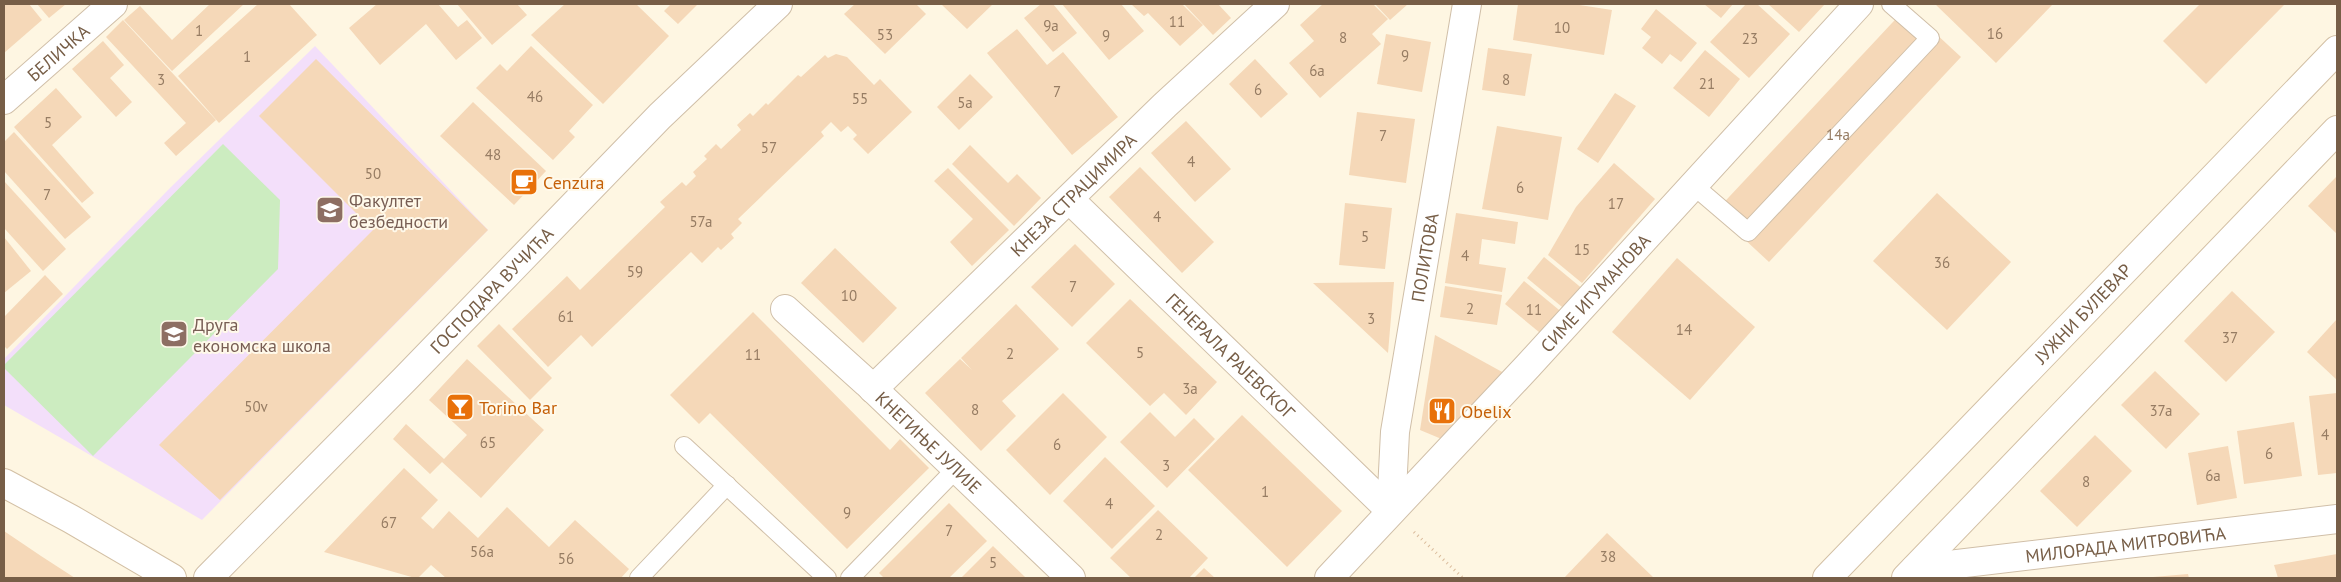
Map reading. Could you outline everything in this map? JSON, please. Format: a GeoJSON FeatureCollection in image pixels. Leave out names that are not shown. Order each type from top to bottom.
{"type":"FeatureCollection","features":[{"type":"Feature","properties":{"kind":"street","name":"БЕЛИЧКА"},"geometry":{"type":"LineString","coordinates":[[4,100],[112,4]]}},
{"type":"Feature","properties":{"kind":"street","name":"ГОСПОДАРА ВУЧИЋА"},"geometry":{"type":"LineString","coordinates":[[208,578],[405,379],[660,116],[778,4]]}},
{"type":"Feature","properties":{"kind":"street","name":"КНЕЗА СТРАЦИМИРА"},"geometry":{"type":"LineString","coordinates":[[873,389],[1165,105],[1275,4]]}},
{"type":"Feature","properties":{"kind":"street","name":"ПОЛИТОВА"},"geometry":{"type":"LineString","coordinates":[[1391,512],[1395,432],[1468,4]]}},
{"type":"Feature","properties":{"kind":"street","name":"СИМЕ ИГУМАНОВА"},"geometry":{"type":"LineString","coordinates":[[1329,578],[1859,4]]}},
{"type":"Feature","properties":{"kind":"street","name":"ЈУЖНИ БУЛЕВАР"},"geometry":{"type":"LineString","coordinates":[[1827,578],[2337,50]]}},
{"type":"Feature","properties":{"kind":"street"},"geometry":{"type":"LineString","coordinates":[[1911,574],[2337,130]]}},
{"type":"Feature","properties":{"kind":"street","name":"ГЕНЕРАЛА РАЈЕВСКОГ"},"geometry":{"type":"LineString","coordinates":[[1069,199],[1391,512]]}},
{"type":"Feature","properties":{"kind":"street","name":"КНЕГИЊЕ ЈУЛИЈЕ"},"geometry":{"type":"LineString","coordinates":[[785,308],[873,389],[1071,578]]}},
{"type":"Feature","properties":{"kind":"street"},"geometry":{"type":"LineString","coordinates":[[4,483],[71,519],[172,578]]}},
{"type":"Feature","properties":{"kind":"street","name":"МИЛОРАДА МИТРОВИЋА"},"geometry":{"type":"LineString","coordinates":[[1911,574],[2337,519]]}},
{"type":"Feature","properties":{"kind":"lane"},"geometry":{"type":"LineString","coordinates":[[1693,185],[1748,232],[1930,38],[1890,4]]}},
{"type":"Feature","properties":{"kind":"lane"},"geometry":{"type":"LineString","coordinates":[[684,446],[828,578]]}},
{"type":"Feature","properties":{"kind":"lane"},"geometry":{"type":"LineString","coordinates":[[850,578],[956,470]]}},
{"type":"Feature","properties":{"kind":"lane"},"geometry":{"type":"LineString","coordinates":[[639,578],[727,485]]}},
{"type":"Feature","properties":{"kind":"path"},"geometry":{"type":"LineString","coordinates":[[1391,512],[1463,578]]}},
{"type":"Feature","properties":{"kind":"shaded area"},"geometry":{"type":"Polygon","coordinates":[[[315,46],[488,230],[202,520],[4,405],[4,359],[169,189],[315,46]]]}},
{"type":"Feature","properties":{"kind":"green space"},"geometry":{"type":"Polygon","coordinates":[[[223,144],[280,200],[278,269],[93,456],[4,368],[4,365],[223,144]]]}},
{"type":"Feature","properties":{"kind":"building"},"geometry":{"type":"Polygon","coordinates":[[[4,4],[29,4],[42,20],[4,53],[4,4]]]}},
{"type":"Feature","properties":{"kind":"building"},"geometry":{"type":"Polygon","coordinates":[[[37,4],[66,4],[49,18],[37,4]]]}},
{"type":"Feature","properties":{"kind":"building"},"geometry":{"type":"Polygon","coordinates":[[[210,4],[244,4],[172,71],[124,20],[140,6],[172,40],[210,4]]]}},
{"type":"Feature","properties":{"kind":"building"},"geometry":{"type":"Polygon","coordinates":[[[258,4],[289,4],[317,35],[219,123],[178,76],[258,4]]]}},
{"type":"Feature","properties":{"kind":"building"},"geometry":{"type":"Polygon","coordinates":[[[377,4],[438,4],[458,27],[467,20],[482,38],[456,60],[426,24],[380,65],[349,28],[377,4]]]}},
{"type":"Feature","properties":{"kind":"building"},"geometry":{"type":"Polygon","coordinates":[[[457,4],[517,4],[527,15],[492,45],[457,4]]]}},
{"type":"Feature","properties":{"kind":"building"},"geometry":{"type":"Polygon","coordinates":[[[565,4],[636,4],[669,36],[603,104],[531,35],[565,4]]]}},
{"type":"Feature","properties":{"kind":"building"},"geometry":{"type":"Polygon","coordinates":[[[668,4],[698,4],[678,24],[664,11],[670,5],[668,4]]]}},
{"type":"Feature","properties":{"kind":"building"},"geometry":{"type":"Polygon","coordinates":[[[855,4],[916,4],[926,14],[885,54],[844,14],[855,4]]]}},
{"type":"Feature","properties":{"kind":"building"},"geometry":{"type":"Polygon","coordinates":[[[941,4],[993,4],[967,29],[941,4]]]}},
{"type":"Feature","properties":{"kind":"building"},"geometry":{"type":"Polygon","coordinates":[[[1041,4],[1053,4],[1077,33],[1053,52],[1024,18],[1041,4]]]}},
{"type":"Feature","properties":{"kind":"building"},"geometry":{"type":"Polygon","coordinates":[[[1062,4],[1121,4],[1144,31],[1109,60],[1062,4]]]}},
{"type":"Feature","properties":{"kind":"building"},"geometry":{"type":"Polygon","coordinates":[[[1131,4],[1182,4],[1203,25],[1180,46],[1148,13],[1144,16],[1131,4]]]}},
{"type":"Feature","properties":{"kind":"building"},"geometry":{"type":"Polygon","coordinates":[[[1184,4],[1218,4],[1231,18],[1213,35],[1184,4]]]}},
{"type":"Feature","properties":{"kind":"building"},"geometry":{"type":"Polygon","coordinates":[[[1323,4],[1373,4],[1388,19],[1372,34],[1381,44],[1320,98],[1289,63],[1314,41],[1300,25],[1323,4]]]}},
{"type":"Feature","properties":{"kind":"building"},"geometry":{"type":"Polygon","coordinates":[[[1375,4],[1408,4],[1390,20],[1375,4]]]}},
{"type":"Feature","properties":{"kind":"building"},"geometry":{"type":"Polygon","coordinates":[[[1518,4],[1573,4],[1612,10],[1604,55],[1513,40],[1518,4]]]}},
{"type":"Feature","properties":{"kind":"building"},"geometry":{"type":"Polygon","coordinates":[[[1704,4],[1733,4],[1721,18],[1704,4]]]}},
{"type":"Feature","properties":{"kind":"building"},"geometry":{"type":"Polygon","coordinates":[[[1746,4],[1757,4],[1790,34],[1749,78],[1710,42],[1746,4]]]}},
{"type":"Feature","properties":{"kind":"building"},"geometry":{"type":"Polygon","coordinates":[[[1768,4],[1825,4],[1799,32],[1768,4]]]}},
{"type":"Feature","properties":{"kind":"building"},"geometry":{"type":"Polygon","coordinates":[[[1935,4],[2053,4],[1996,63],[1935,4]]]}},
{"type":"Feature","properties":{"kind":"building"},"geometry":{"type":"Polygon","coordinates":[[[2200,4],[2285,4],[2206,84],[2163,41],[2200,4]]]}},
{"type":"Feature","properties":{"kind":"building"},"geometry":{"type":"Polygon","coordinates":[[[1907,7],[1961,57],[1769,262],[1715,212],[1907,7]]]}},
{"type":"Feature","properties":{"kind":"building"},"geometry":{"type":"Polygon","coordinates":[[[1656,9],[1697,43],[1681,62],[1670,54],[1662,64],[1642,48],[1651,37],[1641,29],[1656,9]]]}},
{"type":"Feature","properties":{"kind":"building"},"geometry":{"type":"Polygon","coordinates":[[[123,20],[216,120],[176,156],[164,143],[186,123],[106,37],[123,20]]]}},
{"type":"Feature","properties":{"kind":"building"},"geometry":{"type":"Polygon","coordinates":[[[1017,29],[1047,65],[1063,52],[1118,117],[1072,155],[987,53],[1017,29]]]}},
{"type":"Feature","properties":{"kind":"building"},"geometry":{"type":"Polygon","coordinates":[[[1386,34],[1431,42],[1422,92],[1377,84],[1386,34]]]}},
{"type":"Feature","properties":{"kind":"building"},"geometry":{"type":"Polygon","coordinates":[[[103,41],[124,65],[110,78],[132,102],[116,117],[72,69],[103,41]]]}},
{"type":"Feature","properties":{"kind":"building"},"geometry":{"type":"Polygon","coordinates":[[[531,46],[593,105],[569,131],[575,137],[553,160],[476,88],[500,64],[507,71],[531,46]]]}},
{"type":"Feature","properties":{"kind":"building"},"geometry":{"type":"Polygon","coordinates":[[[1488,48],[1532,54],[1525,96],[1482,90],[1488,48]]]}},
{"type":"Feature","properties":{"kind":"building"},"geometry":{"type":"Polygon","coordinates":[[[1705,50],[1740,79],[1709,117],[1673,88],[1705,50]]]}},
{"type":"Feature","properties":{"kind":"building"},"geometry":{"type":"Polygon","coordinates":[[[836,54],[847,57],[874,85],[880,79],[912,112],[868,154],[853,139],[857,135],[848,126],[841,132],[831,122],[821,132],[824,136],[738,219],[742,223],[731,234],[734,238],[721,250],[718,247],[702,263],[691,252],[592,347],[581,335],[548,367],[512,329],[567,276],[580,290],[665,207],[660,202],[682,182],[686,186],[696,176],[693,172],[707,159],[704,156],[716,144],[721,149],[741,130],[737,125],[750,113],[753,116],[766,103],[768,105],[798,75],[801,77],[825,55],[828,58],[836,54]]]}},
{"type":"Feature","properties":{"kind":"building"},"geometry":{"type":"Polygon","coordinates":[[[316,59],[488,230],[220,500],[159,445],[373,230],[259,116],[316,59]]]}},
{"type":"Feature","properties":{"kind":"building"},"geometry":{"type":"Polygon","coordinates":[[[1255,59],[1288,94],[1261,118],[1229,84],[1255,59]]]}},
{"type":"Feature","properties":{"kind":"building"},"geometry":{"type":"Polygon","coordinates":[[[970,74],[993,97],[959,130],[937,107],[970,74]]]}},
{"type":"Feature","properties":{"kind":"building"},"geometry":{"type":"Polygon","coordinates":[[[56,88],[82,117],[52,145],[94,193],[82,203],[14,127],[56,88]]]}},
{"type":"Feature","properties":{"kind":"building"},"geometry":{"type":"Polygon","coordinates":[[[1615,93],[1636,106],[1598,163],[1577,149],[1615,93]]]}},
{"type":"Feature","properties":{"kind":"building"},"geometry":{"type":"Polygon","coordinates":[[[473,102],[546,171],[514,205],[440,136],[473,102]]]}},
{"type":"Feature","properties":{"kind":"building"},"geometry":{"type":"Polygon","coordinates":[[[1357,112],[1415,119],[1406,183],[1349,175],[1357,112]]]}},
{"type":"Feature","properties":{"kind":"building"},"geometry":{"type":"Polygon","coordinates":[[[1186,121],[1231,169],[1195,202],[1151,153],[1186,121]]]}},
{"type":"Feature","properties":{"kind":"building"},"geometry":{"type":"Polygon","coordinates":[[[1497,126],[1562,137],[1548,220],[1482,209],[1497,126]]]}},
{"type":"Feature","properties":{"kind":"building"},"geometry":{"type":"Polygon","coordinates":[[[14,132],[91,217],[65,239],[4,171],[4,142],[14,132]]]}},
{"type":"Feature","properties":{"kind":"building"},"geometry":{"type":"Polygon","coordinates":[[[970,145],[1008,183],[1017,174],[1041,198],[1014,226],[952,164],[970,145]]]}},
{"type":"Feature","properties":{"kind":"building"},"geometry":{"type":"Polygon","coordinates":[[[1614,163],[1655,199],[1582,283],[1548,255],[1576,207],[1614,163]]]}},
{"type":"Feature","properties":{"kind":"building"},"geometry":{"type":"Polygon","coordinates":[[[1140,167],[1214,242],[1182,273],[1109,197],[1140,167]]]}},
{"type":"Feature","properties":{"kind":"building"},"geometry":{"type":"Polygon","coordinates":[[[948,168],[1009,230],[972,266],[950,242],[973,219],[934,181],[948,168]]]}},
{"type":"Feature","properties":{"kind":"building"},"geometry":{"type":"Polygon","coordinates":[[[2337,176],[2337,234],[2308,206],[2337,176]]]}},
{"type":"Feature","properties":{"kind":"building"},"geometry":{"type":"Polygon","coordinates":[[[4,181],[66,249],[43,271],[4,228],[4,181]]]}},
{"type":"Feature","properties":{"kind":"building"},"geometry":{"type":"Polygon","coordinates":[[[1937,193],[2011,262],[1947,330],[1873,261],[1937,193]]]}},
{"type":"Feature","properties":{"kind":"building"},"geometry":{"type":"Polygon","coordinates":[[[1345,203],[1392,208],[1385,269],[1339,265],[1345,203]]]}},
{"type":"Feature","properties":{"kind":"building"},"geometry":{"type":"Polygon","coordinates":[[[1456,213],[1518,222],[1515,244],[1482,239],[1479,264],[1506,268],[1502,292],[1445,283],[1456,213]]]}},
{"type":"Feature","properties":{"kind":"building"},"geometry":{"type":"Polygon","coordinates":[[[4,237],[31,271],[4,293],[4,237]]]}},
{"type":"Feature","properties":{"kind":"building"},"geometry":{"type":"Polygon","coordinates":[[[1075,244],[1115,284],[1072,327],[1031,287],[1075,244]]]}},
{"type":"Feature","properties":{"kind":"building"},"geometry":{"type":"Polygon","coordinates":[[[835,248],[897,308],[863,343],[801,283],[835,248]]]}},
{"type":"Feature","properties":{"kind":"building"},"geometry":{"type":"Polygon","coordinates":[[[1544,257],[1584,290],[1567,311],[1527,278],[1544,257]]]}},
{"type":"Feature","properties":{"kind":"building"},"geometry":{"type":"Polygon","coordinates":[[[1677,258],[1755,327],[1690,400],[1612,332],[1677,258]]]}},
{"type":"Feature","properties":{"kind":"building"},"geometry":{"type":"Polygon","coordinates":[[[45,275],[63,294],[7,349],[4,346],[4,317],[45,275]]]}},
{"type":"Feature","properties":{"kind":"building"},"geometry":{"type":"Polygon","coordinates":[[[1524,281],[1564,314],[1545,337],[1505,304],[1524,281]]]}},
{"type":"Feature","properties":{"kind":"building"},"geometry":{"type":"Polygon","coordinates":[[[1394,282],[1388,353],[1313,283],[1394,282]]]}},
{"type":"Feature","properties":{"kind":"building"},"geometry":{"type":"Polygon","coordinates":[[[1445,286],[1502,295],[1497,325],[1440,317],[1445,286]]]}},
{"type":"Feature","properties":{"kind":"building"},"geometry":{"type":"Polygon","coordinates":[[[2232,291],[2275,332],[2226,382],[2184,341],[2232,291]]]}},
{"type":"Feature","properties":{"kind":"building"},"geometry":{"type":"Polygon","coordinates":[[[1130,299],[1217,382],[1186,415],[1164,393],[1150,406],[1086,343],[1130,299]]]}},
{"type":"Feature","properties":{"kind":"building"},"geometry":{"type":"Polygon","coordinates":[[[1016,304],[1059,349],[1002,401],[1016,416],[981,451],[925,393],[960,359],[972,370],[961,358],[1016,304]]]}},
{"type":"Feature","properties":{"kind":"building"},"geometry":{"type":"Polygon","coordinates":[[[753,312],[890,450],[900,439],[929,468],[847,549],[710,413],[699,424],[670,395],[753,312]]]}},
{"type":"Feature","properties":{"kind":"building"},"geometry":{"type":"Polygon","coordinates":[[[2337,319],[2337,380],[2307,352],[2337,319]]]}},
{"type":"Feature","properties":{"kind":"building"},"geometry":{"type":"Polygon","coordinates":[[[499,324],[552,378],[530,400],[477,346],[499,324]]]}},
{"type":"Feature","properties":{"kind":"building"},"geometry":{"type":"Polygon","coordinates":[[[1435,335],[1504,373],[1444,440],[1420,430],[1435,335]]]}},
{"type":"Feature","properties":{"kind":"building"},"geometry":{"type":"Polygon","coordinates":[[[467,359],[544,430],[481,498],[442,462],[430,474],[393,439],[406,424],[444,459],[467,435],[429,400],[467,359]]]}},
{"type":"Feature","properties":{"kind":"building"},"geometry":{"type":"Polygon","coordinates":[[[2155,371],[2200,414],[2166,449],[2121,405],[2155,371]]]}},
{"type":"Feature","properties":{"kind":"building"},"geometry":{"type":"Polygon","coordinates":[[[1063,393],[1107,437],[1050,495],[1006,450],[1063,393]]]}},
{"type":"Feature","properties":{"kind":"building"},"geometry":{"type":"Polygon","coordinates":[[[2337,393],[2337,473],[2318,475],[2309,396],[2337,393]]]}},
{"type":"Feature","properties":{"kind":"building"},"geometry":{"type":"Polygon","coordinates":[[[1150,412],[1175,437],[1194,418],[1215,439],[1167,488],[1120,442],[1150,412]]]}},
{"type":"Feature","properties":{"kind":"building"},"geometry":{"type":"Polygon","coordinates":[[[1242,415],[1342,511],[1287,567],[1188,470],[1242,415]]]}},
{"type":"Feature","properties":{"kind":"building"},"geometry":{"type":"Polygon","coordinates":[[[2294,422],[2302,476],[2244,484],[2237,431],[2294,422]]]}},
{"type":"Feature","properties":{"kind":"building"},"geometry":{"type":"Polygon","coordinates":[[[2095,435],[2132,471],[2077,527],[2040,491],[2095,435]]]}},
{"type":"Feature","properties":{"kind":"building"},"geometry":{"type":"Polygon","coordinates":[[[2228,446],[2237,498],[2197,505],[2188,453],[2228,446]]]}},
{"type":"Feature","properties":{"kind":"building"},"geometry":{"type":"Polygon","coordinates":[[[1105,457],[1155,506],[1112,549],[1063,501],[1105,457]]]}},
{"type":"Feature","properties":{"kind":"building"},"geometry":{"type":"Polygon","coordinates":[[[404,468],[438,500],[421,518],[433,529],[449,511],[478,538],[507,507],[549,547],[575,520],[629,569],[621,578],[446,578],[431,565],[418,578],[415,578],[324,552],[404,468]]]}},
{"type":"Feature","properties":{"kind":"building"},"geometry":{"type":"Polygon","coordinates":[[[949,503],[987,541],[949,578],[884,578],[879,573],[949,503]]]}},
{"type":"Feature","properties":{"kind":"building"},"geometry":{"type":"Polygon","coordinates":[[[1158,510],[1208,558],[1189,578],[1131,578],[1110,558],[1158,510]]]}},
{"type":"Feature","properties":{"kind":"building"},"geometry":{"type":"Polygon","coordinates":[[[4,531],[41,556],[75,578],[4,578],[4,531]]]}},
{"type":"Feature","properties":{"kind":"building"},"geometry":{"type":"Polygon","coordinates":[[[1607,533],[1654,578],[1564,578],[1607,533]]]}},
{"type":"Feature","properties":{"kind":"building"},"geometry":{"type":"Polygon","coordinates":[[[993,546],[1026,578],[961,578],[993,546]]]}},
{"type":"Feature","properties":{"kind":"building"},"geometry":{"type":"Polygon","coordinates":[[[2337,554],[2337,578],[2278,578],[2274,565],[2337,554]]]}},
{"type":"Feature","properties":{"kind":"building"},"geometry":{"type":"Polygon","coordinates":[[[1204,568],[1215,578],[1194,578],[1204,568]]]}},
{"type":"Feature","properties":{"kind":"building"},"geometry":{"type":"Polygon","coordinates":[[[2188,574],[2189,578],[2153,578],[2153,577],[2188,574]]]}},
{"type":"Feature","properties":{"kind":"place","name":"Cenzura"},"geometry":{"type":"Point","coordinates":[524,182]}},
{"type":"Feature","properties":{"kind":"place","name":"Факултет безбедности"},"geometry":{"type":"Point","coordinates":[330,210]}},
{"type":"Feature","properties":{"kind":"place","name":"Друга економска школа"},"geometry":{"type":"Point","coordinates":[174,334]}},
{"type":"Feature","properties":{"kind":"place","name":"Torino Bar"},"geometry":{"type":"Point","coordinates":[460,407]}},
{"type":"Feature","properties":{"kind":"place","name":"Obelix"},"geometry":{"type":"Point","coordinates":[1442,411]}}]}
